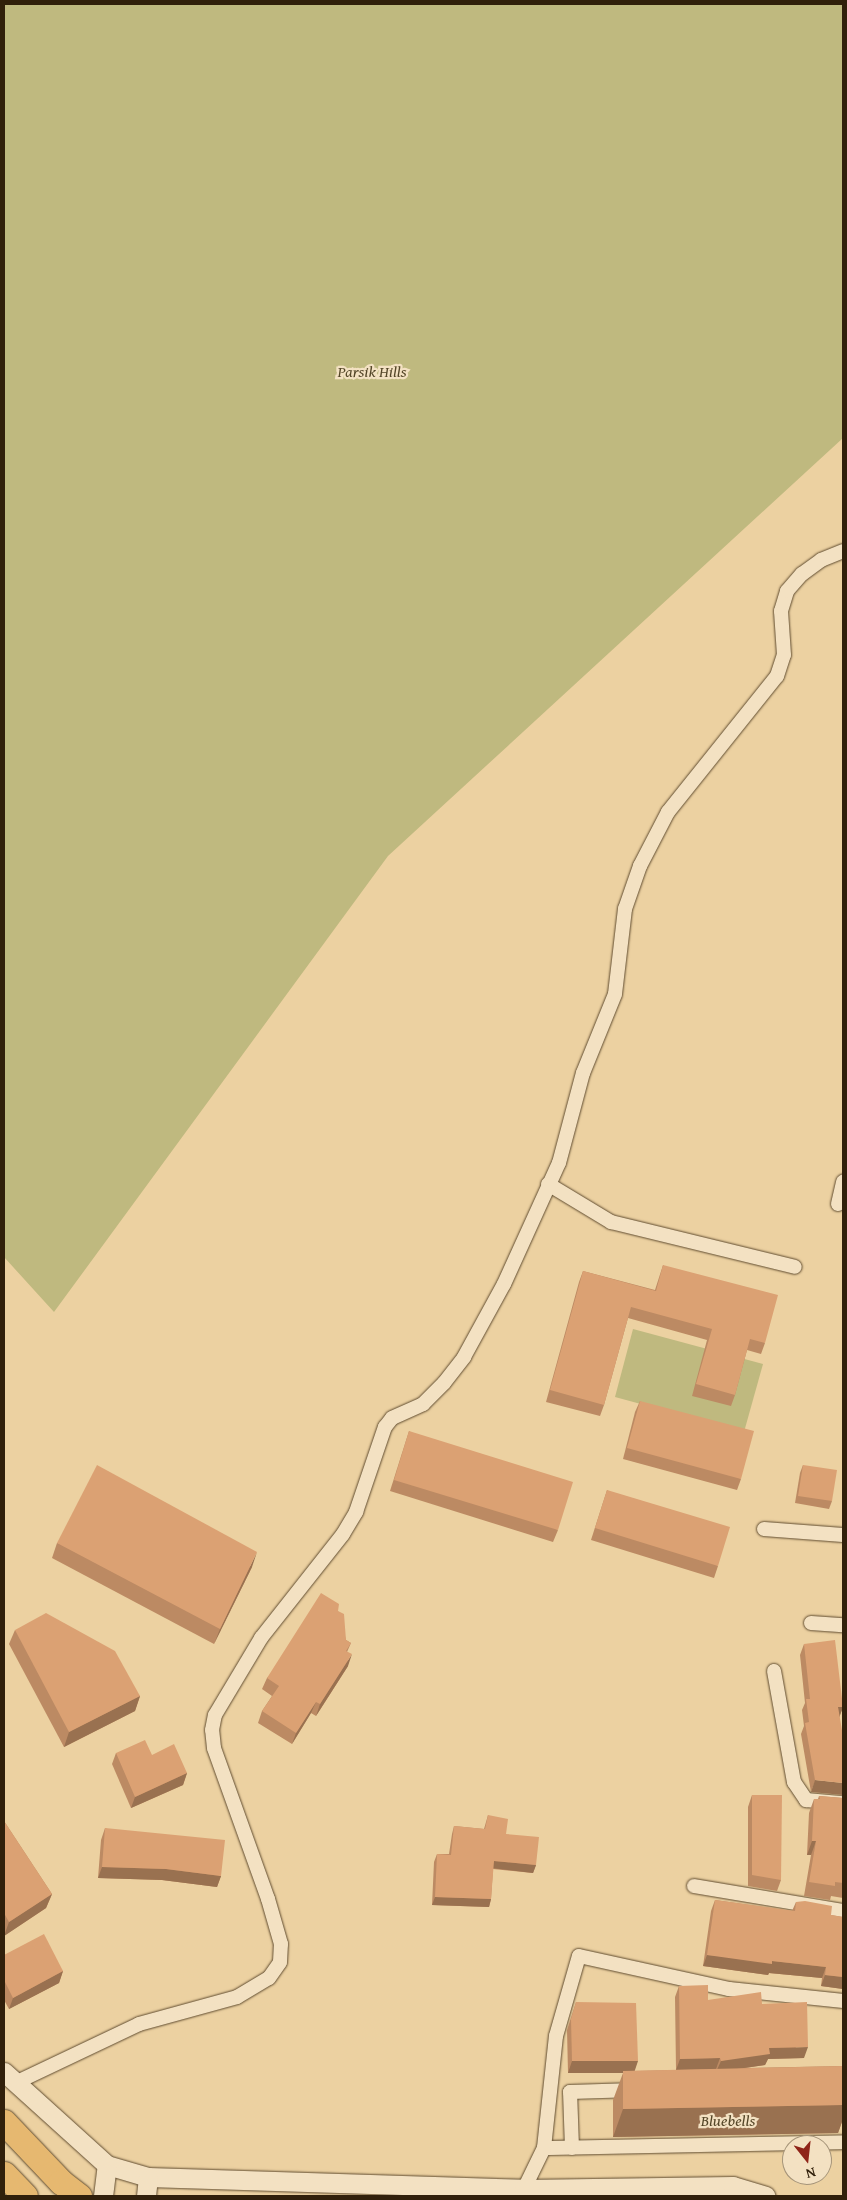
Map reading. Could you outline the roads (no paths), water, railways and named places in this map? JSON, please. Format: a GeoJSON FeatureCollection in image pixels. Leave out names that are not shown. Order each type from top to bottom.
{"type":"FeatureCollection","features":[{"type":"Feature","properties":{"kind":"highway"},"geometry":{"type":"LineString","coordinates":[[4,2122],[61,2182],[79,2196]]}},
{"type":"Feature","properties":{"kind":"highway"},"geometry":{"type":"LineString","coordinates":[[4,2174],[25,2196]]}},
{"type":"Feature","properties":{"kind":"main road"},"geometry":{"type":"LineString","coordinates":[[9,2078],[107,2165],[148,2177],[524,2188],[732,2186],[765,2196]]}},
{"type":"Feature","properties":{"kind":"main road"},"geometry":{"type":"LineString","coordinates":[[103,2196],[107,2165]]}},
{"type":"Feature","properties":{"kind":"main road"},"geometry":{"type":"LineString","coordinates":[[146,2196],[148,2177]]}},
{"type":"Feature","properties":{"kind":"street"},"geometry":{"type":"LineString","coordinates":[[9,2078],[139,2024],[237,1997],[269,1978],[280,1962],[281,1944],[268,1899],[214,1748],[212,1730],[215,1715],[261,1638],[347,1527],[356,1512],[385,1427],[392,1418],[423,1404],[464,1357],[504,1284],[558,1164],[583,1073],[615,994],[625,909],[640,866],[668,812],[777,676],[784,655],[781,610],[787,591],[802,574],[821,560],[843,551]]}},
{"type":"Feature","properties":{"kind":"street"},"geometry":{"type":"LineString","coordinates":[[838,1204],[843,1182]]}},
{"type":"Feature","properties":{"kind":"street"},"geometry":{"type":"LineString","coordinates":[[548,1184],[611,1222],[795,1267]]}},
{"type":"Feature","properties":{"kind":"street"},"geometry":{"type":"LineString","coordinates":[[764,1529],[843,1535]]}},
{"type":"Feature","properties":{"kind":"street"},"geometry":{"type":"LineString","coordinates":[[811,1623],[843,1625]]}},
{"type":"Feature","properties":{"kind":"street"},"geometry":{"type":"LineString","coordinates":[[774,1671],[794,1782],[806,1800],[843,1803]]}},
{"type":"Feature","properties":{"kind":"street"},"geometry":{"type":"LineString","coordinates":[[694,1886],[843,1911]]}},
{"type":"Feature","properties":{"kind":"street"},"geometry":{"type":"LineString","coordinates":[[524,2188],[544,2148],[556,2036],[580,1956],[729,1989],[843,2001]]}},
{"type":"Feature","properties":{"kind":"street"},"geometry":{"type":"LineString","coordinates":[[572,2148],[570,2092],[648,2090]]}},
{"type":"Feature","properties":{"kind":"street"},"geometry":{"type":"LineString","coordinates":[[544,2148],[843,2142]]}},
{"type":"Feature","properties":{"kind":"park label","name":"Parsik Hills"},"geometry":{"type":"Point","coordinates":[372,371]}},
{"type":"Feature","properties":{"kind":"park label","name":"Bluebells"},"geometry":{"type":"Point","coordinates":[728,2120]}}]}
